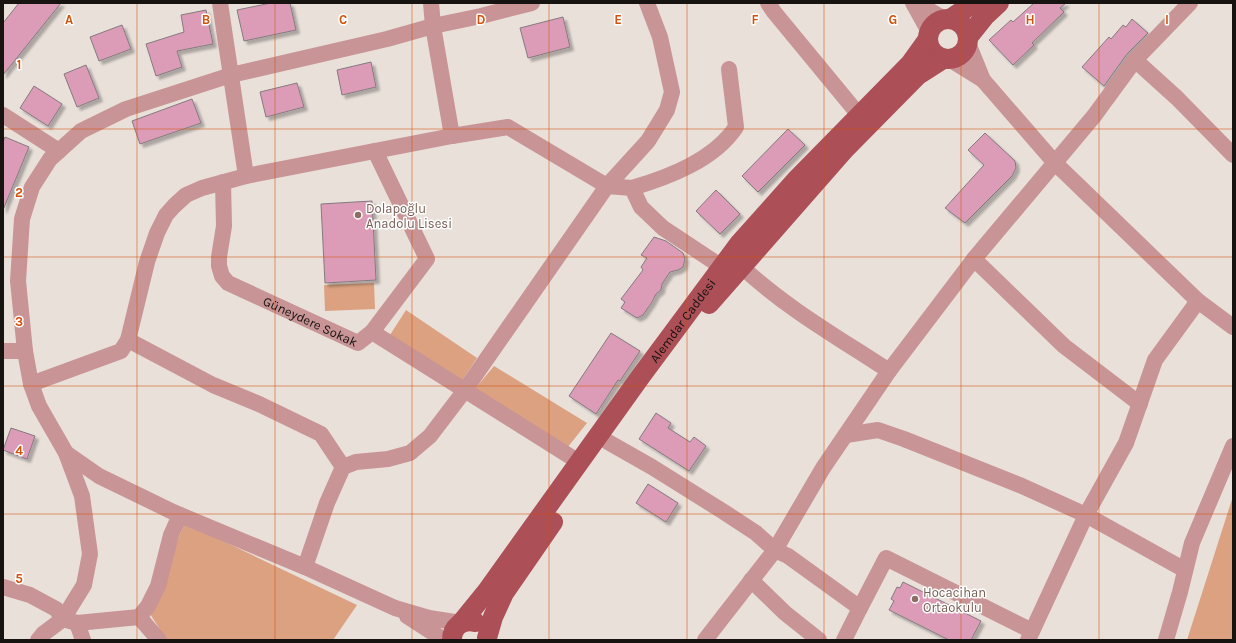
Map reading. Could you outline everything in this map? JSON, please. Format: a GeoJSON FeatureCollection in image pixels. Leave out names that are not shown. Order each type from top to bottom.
{"type":"FeatureCollection","features":[{"type":"Feature","properties":{"kind":"main road"},"geometry":{"type":"LineString","coordinates":[[974,3],[932,26],[928,35],[928,45],[936,56],[946,59],[956,58],[962,54],[966,49],[969,39],[985,16],[999,3]]}},
{"type":"Feature","properties":{"kind":"main road"},"geometry":{"type":"LineString","coordinates":[[947,19],[957,20],[962,24],[969,39]]}},
{"type":"Feature","properties":{"kind":"main road","name":"Alemdar Caddesi"},"geometry":{"type":"LineString","coordinates":[[452,640],[454,630],[462,623],[487,591],[579,462],[739,244],[797,179],[910,64],[928,35]]}},
{"type":"Feature","properties":{"kind":"main road","name":"Alemdar Caddesi"},"geometry":{"type":"LineString","coordinates":[[487,639],[493,617],[504,593],[650,382],[707,307],[845,149],[918,75],[946,59]]}},
{"type":"Feature","properties":{"kind":"main road"},"geometry":{"type":"LineString","coordinates":[[462,623],[473,621],[478,623],[486,632],[487,639]]}},
{"type":"Feature","properties":{"kind":"street"},"geometry":{"type":"LineString","coordinates":[[220,3],[246,176]]}},
{"type":"Feature","properties":{"kind":"street"},"geometry":{"type":"LineString","coordinates":[[431,3],[433,26],[452,136]]}},
{"type":"Feature","properties":{"kind":"street"},"geometry":{"type":"LineString","coordinates":[[70,621],[84,585],[90,554],[82,496],[66,453],[39,406],[31,384],[25,351],[18,281],[22,219],[32,187],[50,160],[80,131],[126,109],[231,75],[388,39],[433,26],[532,3]]}},
{"type":"Feature","properties":{"kind":"street"},"geometry":{"type":"LineString","coordinates":[[305,567],[327,503],[343,467],[356,462],[388,459],[410,453],[430,436],[465,390],[607,186],[648,141],[667,110],[672,92],[660,37],[647,3]]}},
{"type":"Feature","properties":{"kind":"street"},"geometry":{"type":"LineString","coordinates":[[768,3],[859,115]]}},
{"type":"Feature","properties":{"kind":"street"},"geometry":{"type":"LineString","coordinates":[[913,3],[928,35]]}},
{"type":"Feature","properties":{"kind":"street"},"geometry":{"type":"LineString","coordinates":[[917,3],[947,19]]}},
{"type":"Feature","properties":{"kind":"street"},"geometry":{"type":"LineString","coordinates":[[709,638],[751,580],[775,550],[823,468],[889,371],[974,260],[1094,116],[1135,60],[1190,3]]}},
{"type":"Feature","properties":{"kind":"street"},"geometry":{"type":"LineString","coordinates":[[969,39],[983,80]]}},
{"type":"Feature","properties":{"kind":"street"},"geometry":{"type":"LineString","coordinates":[[946,59],[983,80],[1055,163],[1198,302],[1233,327]]}},
{"type":"Feature","properties":{"kind":"street"},"geometry":{"type":"LineString","coordinates":[[1135,60],[1177,98],[1233,154]]}},
{"type":"Feature","properties":{"kind":"street"},"geometry":{"type":"LineString","coordinates":[[31,384],[121,351],[128,340],[147,262],[157,233],[166,215],[186,195],[202,188],[246,176],[452,136],[508,127],[607,186],[632,188],[656,181],[704,158],[730,135],[736,127],[729,69]]}},
{"type":"Feature","properties":{"kind":"street"},"geometry":{"type":"LineString","coordinates":[[3,115],[59,151]]}},
{"type":"Feature","properties":{"kind":"street"},"geometry":{"type":"LineString","coordinates":[[372,332],[427,259],[375,151]]}},
{"type":"Feature","properties":{"kind":"street","name":"Güneydere Sokak"},"geometry":{"type":"LineString","coordinates":[[223,182],[224,226],[219,256],[219,266],[222,276],[228,283],[358,344],[372,332],[579,462]]}},
{"type":"Feature","properties":{"kind":"street"},"geometry":{"type":"LineString","coordinates":[[632,188],[641,207],[663,228],[722,267]]}},
{"type":"Feature","properties":{"kind":"street"},"geometry":{"type":"LineString","coordinates":[[974,260],[1064,346],[1140,404]]}},
{"type":"Feature","properties":{"kind":"street"},"geometry":{"type":"LineString","coordinates":[[742,267],[761,285],[889,371]]}},
{"type":"Feature","properties":{"kind":"street"},"geometry":{"type":"LineString","coordinates":[[844,640],[886,558],[1030,636],[1086,515],[1126,443],[1155,360],[1198,302]]}},
{"type":"Feature","properties":{"kind":"street"},"geometry":{"type":"LineString","coordinates":[[128,340],[213,385],[259,404],[321,434],[343,467]]}},
{"type":"Feature","properties":{"kind":"street"},"geometry":{"type":"LineString","coordinates":[[3,351],[25,351]]}},
{"type":"Feature","properties":{"kind":"street"},"geometry":{"type":"LineString","coordinates":[[846,435],[878,430],[904,439],[1022,486],[1086,515],[1185,570]]}},
{"type":"Feature","properties":{"kind":"street"},"geometry":{"type":"LineString","coordinates":[[608,442],[652,467],[756,533],[775,550],[788,556],[860,608]]}},
{"type":"Feature","properties":{"kind":"street"},"geometry":{"type":"LineString","coordinates":[[1166,640],[1192,544],[1233,446]]}},
{"type":"Feature","properties":{"kind":"street"},"geometry":{"type":"LineString","coordinates":[[66,453],[98,476],[180,515],[305,567],[395,608],[429,618],[462,623]]}},
{"type":"Feature","properties":{"kind":"street"},"geometry":{"type":"LineString","coordinates":[[38,640],[43,634],[70,621],[139,617],[148,606],[158,586],[171,535],[180,515]]}},
{"type":"Feature","properties":{"kind":"street"},"geometry":{"type":"LineString","coordinates":[[751,580],[785,613],[819,640]]}},
{"type":"Feature","properties":{"kind":"street"},"geometry":{"type":"LineString","coordinates":[[3,587],[30,595],[56,609],[70,621],[83,640]]}},
{"type":"Feature","properties":{"kind":"street"},"geometry":{"type":"LineString","coordinates":[[395,608],[444,640]]}},
{"type":"Feature","properties":{"kind":"street"},"geometry":{"type":"LineString","coordinates":[[139,617],[159,640]]}},
{"type":"Feature","properties":{"kind":"shaded area"},"geometry":{"type":"Polygon","coordinates":[[[374,283],[375,309],[325,311],[324,285],[374,283]]]}},
{"type":"Feature","properties":{"kind":"shaded area"},"geometry":{"type":"Polygon","coordinates":[[[406,310],[477,358],[461,382],[390,335],[406,310]]]}},
{"type":"Feature","properties":{"kind":"shaded area"},"geometry":{"type":"Polygon","coordinates":[[[494,366],[587,423],[567,448],[474,390],[494,366]]]}},
{"type":"Feature","properties":{"kind":"shaded area"},"geometry":{"type":"Polygon","coordinates":[[[1233,496],[1233,640],[1187,640],[1233,496]]]}},
{"type":"Feature","properties":{"kind":"shaded area"},"geometry":{"type":"Polygon","coordinates":[[[185,523],[357,605],[333,640],[167,640],[150,614],[172,553],[185,523]]]}},
{"type":"Feature","properties":{"kind":"building"},"geometry":{"type":"Polygon","coordinates":[[[19,3],[61,3],[3,75],[3,23],[19,3]]]}},
{"type":"Feature","properties":{"kind":"building"},"geometry":{"type":"Polygon","coordinates":[[[271,3],[290,3],[296,30],[244,41],[237,10],[271,3]]]}},
{"type":"Feature","properties":{"kind":"building"},"geometry":{"type":"Polygon","coordinates":[[[1034,3],[1066,3],[1060,8],[1064,12],[1032,43],[1034,45],[1013,65],[989,40],[1011,20],[1013,22],[1034,3]]]}},
{"type":"Feature","properties":{"kind":"building"},"geometry":{"type":"Polygon","coordinates":[[[206,10],[213,44],[177,51],[182,67],[156,76],[146,44],[184,32],[181,15],[206,10]]]}},
{"type":"Feature","properties":{"kind":"building"},"geometry":{"type":"Polygon","coordinates":[[[563,17],[570,47],[528,58],[520,28],[563,17]]]}},
{"type":"Feature","properties":{"kind":"building"},"geometry":{"type":"Polygon","coordinates":[[[1132,19],[1148,33],[1127,54],[1104,86],[1082,67],[1109,37],[1111,39],[1123,25],[1126,27],[1132,19]]]}},
{"type":"Feature","properties":{"kind":"building"},"geometry":{"type":"Polygon","coordinates":[[[122,25],[131,49],[99,61],[90,37],[122,25]]]}},
{"type":"Feature","properties":{"kind":"building"},"geometry":{"type":"Polygon","coordinates":[[[371,62],[376,87],[342,95],[337,70],[371,62]]]}},
{"type":"Feature","properties":{"kind":"building"},"geometry":{"type":"Polygon","coordinates":[[[86,65],[99,98],[77,107],[64,74],[86,65]]]}},
{"type":"Feature","properties":{"kind":"building"},"geometry":{"type":"Polygon","coordinates":[[[297,83],[304,107],[266,117],[260,92],[297,83]]]}},
{"type":"Feature","properties":{"kind":"building"},"geometry":{"type":"Polygon","coordinates":[[[34,86],[62,104],[48,126],[20,108],[34,86]]]}},
{"type":"Feature","properties":{"kind":"building"},"geometry":{"type":"Polygon","coordinates":[[[192,99],[201,123],[140,144],[132,121],[192,99]]]}},
{"type":"Feature","properties":{"kind":"building"},"geometry":{"type":"Polygon","coordinates":[[[788,129],[805,145],[758,192],[742,176],[788,129]]]}},
{"type":"Feature","properties":{"kind":"building"},"geometry":{"type":"Polygon","coordinates":[[[985,133],[1015,161],[1016,168],[1012,176],[965,223],[945,208],[984,165],[968,150],[985,133]]]}},
{"type":"Feature","properties":{"kind":"building"},"geometry":{"type":"Polygon","coordinates":[[[5,137],[29,147],[3,210],[3,142],[5,137]]]}},
{"type":"Feature","properties":{"kind":"building"},"geometry":{"type":"Polygon","coordinates":[[[716,190],[740,214],[720,234],[696,211],[716,190]]]}},
{"type":"Feature","properties":{"kind":"building"},"geometry":{"type":"Polygon","coordinates":[[[372,201],[376,280],[325,283],[321,204],[372,201]]]}},
{"type":"Feature","properties":{"kind":"building"},"geometry":{"type":"Polygon","coordinates":[[[654,237],[666,241],[683,253],[685,259],[683,267],[670,272],[662,284],[661,290],[656,294],[643,315],[637,318],[621,308],[625,302],[621,299],[643,270],[641,267],[647,258],[641,255],[654,237]]]}},
{"type":"Feature","properties":{"kind":"building"},"geometry":{"type":"Polygon","coordinates":[[[611,333],[640,351],[620,381],[618,380],[596,414],[569,396],[611,333]]]}},
{"type":"Feature","properties":{"kind":"building"},"geometry":{"type":"Polygon","coordinates":[[[656,413],[671,423],[668,428],[690,442],[694,437],[706,446],[689,471],[639,439],[656,413]]]}},
{"type":"Feature","properties":{"kind":"building"},"geometry":{"type":"Polygon","coordinates":[[[11,428],[35,436],[27,459],[3,450],[11,428]]]}},
{"type":"Feature","properties":{"kind":"building"},"geometry":{"type":"Polygon","coordinates":[[[648,484],[678,503],[666,522],[636,503],[648,484]]]}},
{"type":"Feature","properties":{"kind":"building"},"geometry":{"type":"Polygon","coordinates":[[[903,582],[981,621],[971,640],[949,640],[889,610],[894,601],[891,599],[897,587],[900,588],[903,582]]]}},
{"type":"Feature","properties":{"kind":"place","name":"Dolapoğlu Anadolu Lisesi"},"geometry":{"type":"Point","coordinates":[358,215]}},
{"type":"Feature","properties":{"kind":"place","name":"Hocacihan Ortaokulu"},"geometry":{"type":"Point","coordinates":[915,599]}}]}
